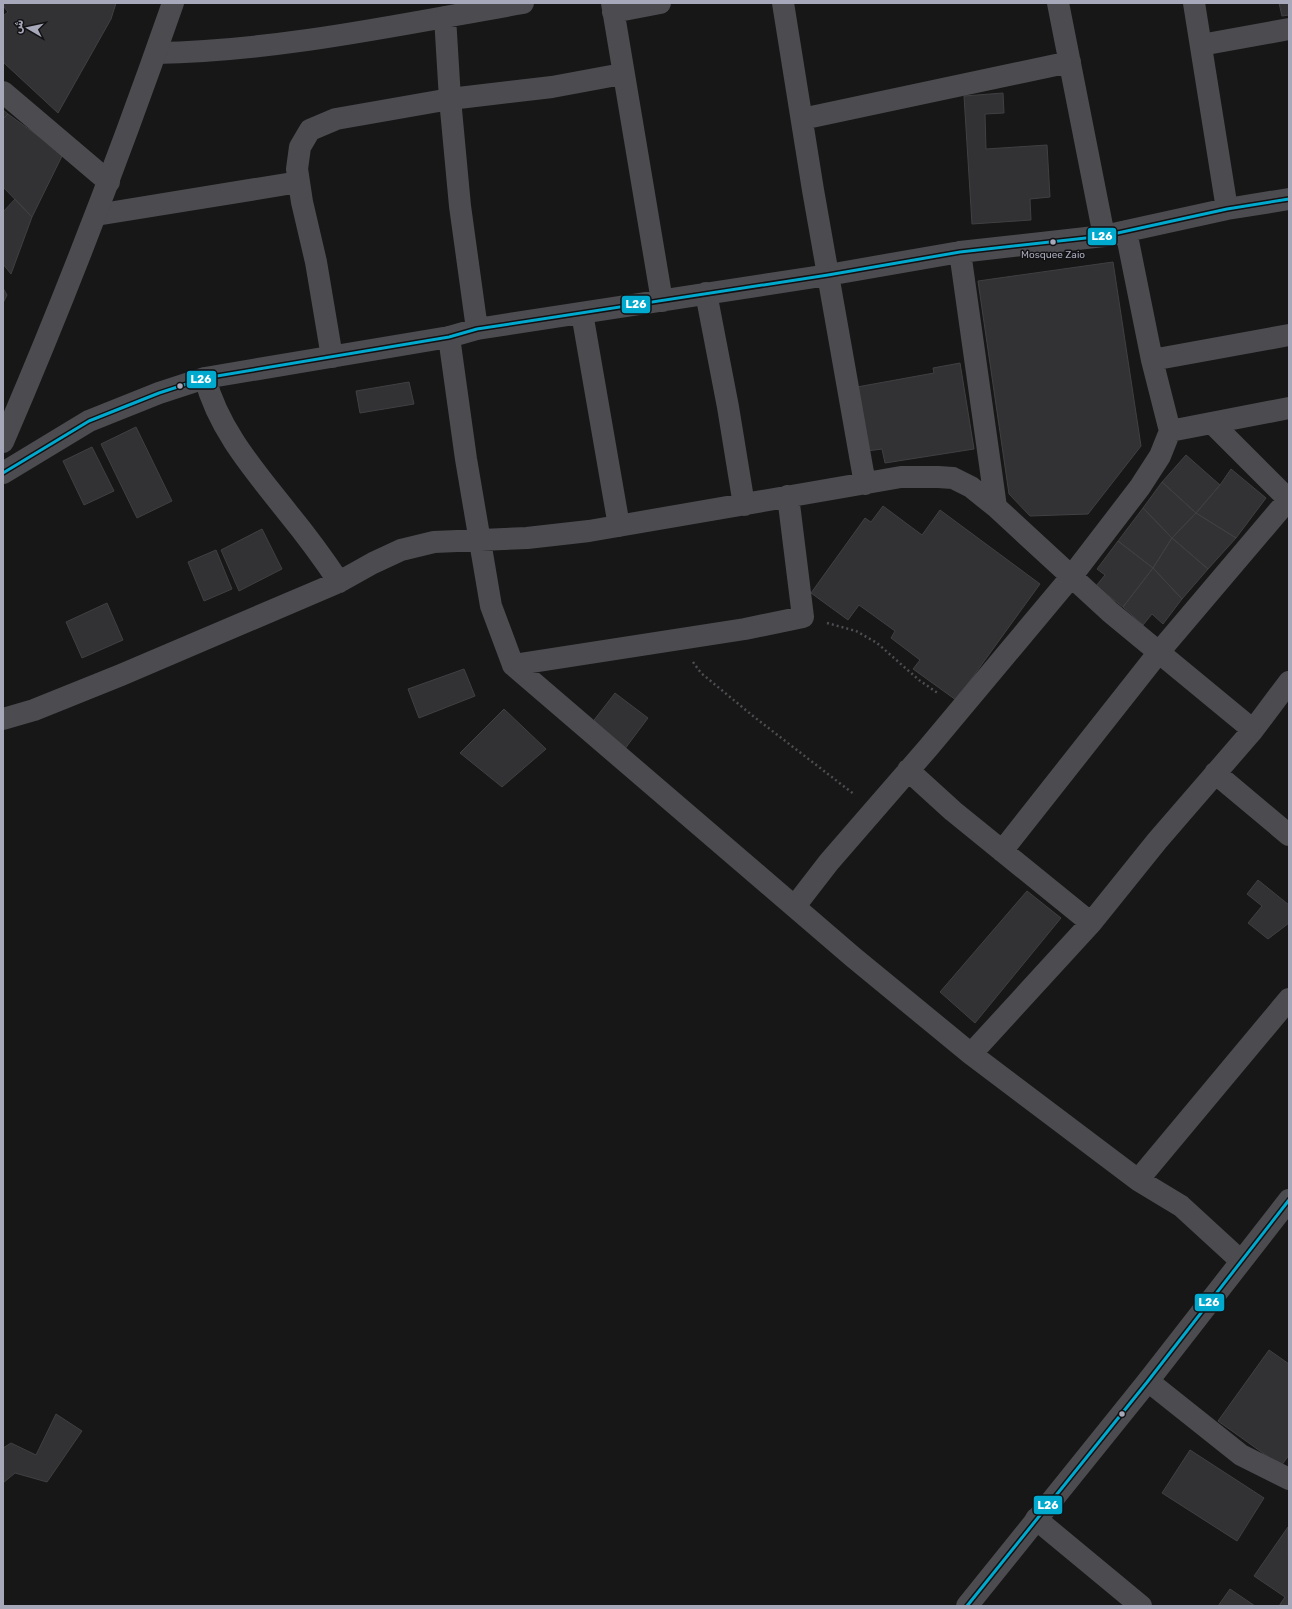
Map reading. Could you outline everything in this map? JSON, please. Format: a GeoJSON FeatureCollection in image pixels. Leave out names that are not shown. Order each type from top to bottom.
{"type":"FeatureCollection","features":[{"type":"Feature","properties":{"kind":"highway"},"geometry":{"type":"LineString","coordinates":[[967,1606],[1148,1381],[1289,1200]]}},
{"type":"Feature","properties":{"kind":"street"},"geometry":{"type":"LineString","coordinates":[[3,442],[48,338],[96,215],[173,3]]}},
{"type":"Feature","properties":{"kind":"street"},"geometry":{"type":"LineString","coordinates":[[156,53],[197,52],[243,48],[445,17],[523,3]]}},
{"type":"Feature","properties":{"kind":"street"},"geometry":{"type":"LineString","coordinates":[[660,3],[612,7],[621,54],[622,74],[662,301]]}},
{"type":"Feature","properties":{"kind":"street"},"geometry":{"type":"LineString","coordinates":[[783,3],[828,275],[865,484]]}},
{"type":"Feature","properties":{"kind":"street"},"geometry":{"type":"LineString","coordinates":[[1058,3],[1104,236]]}},
{"type":"Feature","properties":{"kind":"street"},"geometry":{"type":"LineString","coordinates":[[1194,3],[1227,209]]}},
{"type":"Feature","properties":{"kind":"street"},"geometry":{"type":"LineString","coordinates":[[445,17],[450,99],[460,206],[477,329]]}},
{"type":"Feature","properties":{"kind":"street"},"geometry":{"type":"LineString","coordinates":[[1201,44],[1289,29]]}},
{"type":"Feature","properties":{"kind":"street"},"geometry":{"type":"LineString","coordinates":[[802,119],[1070,62]]}},
{"type":"Feature","properties":{"kind":"street"},"geometry":{"type":"LineString","coordinates":[[332,357],[316,262],[302,202],[297,169],[300,147],[310,130],[336,119],[450,99],[552,87],[622,74]]}},
{"type":"Feature","properties":{"kind":"street"},"geometry":{"type":"LineString","coordinates":[[3,92],[108,182]]}},
{"type":"Feature","properties":{"kind":"street"},"geometry":{"type":"LineString","coordinates":[[96,215],[299,182]]}},
{"type":"Feature","properties":{"kind":"street"},"geometry":{"type":"LineString","coordinates":[[3,473],[89,421],[159,393],[205,378],[449,337],[477,329],[828,275],[960,252],[1104,236],[1227,209],[1289,199]]}},
{"type":"Feature","properties":{"kind":"street"},"geometry":{"type":"LineString","coordinates":[[795,906],[873,809],[1072,577],[1153,469],[1170,431],[1152,360],[1126,231]]}},
{"type":"Feature","properties":{"kind":"street"},"geometry":{"type":"LineString","coordinates":[[960,252],[996,507]]}},
{"type":"Feature","properties":{"kind":"street"},"geometry":{"type":"LineString","coordinates":[[706,293],[728,407],[744,505]]}},
{"type":"Feature","properties":{"kind":"street"},"geometry":{"type":"LineString","coordinates":[[582,313],[619,526]]}},
{"type":"Feature","properties":{"kind":"street"},"geometry":{"type":"LineString","coordinates":[[1152,360],[1289,335]]}},
{"type":"Feature","properties":{"kind":"street"},"geometry":{"type":"LineString","coordinates":[[449,337],[466,459],[491,606],[513,665],[853,957],[971,1054],[1138,1180],[1181,1206],[1241,1261]]}},
{"type":"Feature","properties":{"kind":"street"},"geometry":{"type":"LineString","coordinates":[[205,378],[210,395],[234,444],[313,544],[339,582]]}},
{"type":"Feature","properties":{"kind":"street"},"geometry":{"type":"LineString","coordinates":[[1170,431],[1289,408]]}},
{"type":"Feature","properties":{"kind":"street"},"geometry":{"type":"LineString","coordinates":[[1002,851],[1160,652],[1289,500],[1212,423]]}},
{"type":"Feature","properties":{"kind":"street"},"geometry":{"type":"LineString","coordinates":[[3,719],[34,710],[121,675],[339,582],[373,563],[401,550],[434,542],[528,538],[619,526],[901,477],[938,477],[953,478],[971,487],[996,507],[1110,612],[1253,730]]}},
{"type":"Feature","properties":{"kind":"street"},"geometry":{"type":"LineString","coordinates":[[513,665],[681,639],[803,617],[788,496]]}},
{"type":"Feature","properties":{"kind":"street"},"geometry":{"type":"LineString","coordinates":[[971,1054],[1091,923],[1215,773],[1253,730],[1289,682]]}},
{"type":"Feature","properties":{"kind":"street"},"geometry":{"type":"LineString","coordinates":[[908,770],[1002,851],[1091,923]]}},
{"type":"Feature","properties":{"kind":"street"},"geometry":{"type":"LineString","coordinates":[[1215,773],[1289,835]]}},
{"type":"Feature","properties":{"kind":"street"},"geometry":{"type":"LineString","coordinates":[[1138,1180],[1289,999]]}},
{"type":"Feature","properties":{"kind":"street"},"geometry":{"type":"LineString","coordinates":[[1148,1381],[1241,1455],[1289,1479]]}},
{"type":"Feature","properties":{"kind":"street"},"geometry":{"type":"LineString","coordinates":[[1036,1519],[1140,1606]]}},
{"type":"Feature","properties":{"kind":"path"},"geometry":{"type":"LineString","coordinates":[[803,617],[856,631],[877,643],[919,680],[960,709]]}},
{"type":"Feature","properties":{"kind":"path"},"geometry":{"type":"LineString","coordinates":[[681,639],[701,673],[752,716],[873,809]]}},
{"type":"Feature","properties":{"kind":"building"},"geometry":{"type":"Polygon","coordinates":[[[3,3],[116,3],[111,19],[58,113],[3,62],[3,16],[8,12],[3,6],[3,3]]]}},
{"type":"Feature","properties":{"kind":"building"},"geometry":{"type":"Polygon","coordinates":[[[1279,3],[1289,3],[1289,15],[1282,16],[1279,3]]]}},
{"type":"Feature","properties":{"kind":"building"},"geometry":{"type":"Polygon","coordinates":[[[1003,93],[1004,113],[985,114],[986,149],[1047,145],[1050,197],[1030,199],[1031,220],[972,224],[964,96],[1003,93]]]}},
{"type":"Feature","properties":{"kind":"building"},"geometry":{"type":"Polygon","coordinates":[[[3,110],[8,114],[3,119],[3,110]]]}},
{"type":"Feature","properties":{"kind":"building"},"geometry":{"type":"Polygon","coordinates":[[[8,114],[63,154],[32,217],[3,187],[3,119],[8,114]]]}},
{"type":"Feature","properties":{"kind":"building"},"geometry":{"type":"Polygon","coordinates":[[[15,199],[32,217],[11,274],[3,264],[3,212],[15,199]]]}},
{"type":"Feature","properties":{"kind":"building","name":"Mosquee Zaio"},"geometry":{"type":"Polygon","coordinates":[[[1113,262],[1141,446],[1088,514],[1030,516],[1009,494],[978,281],[1113,262]]]}},
{"type":"Feature","properties":{"kind":"building"},"geometry":{"type":"Polygon","coordinates":[[[3,288],[7,295],[3,303],[3,288]]]}},
{"type":"Feature","properties":{"kind":"building"},"geometry":{"type":"Polygon","coordinates":[[[960,363],[974,449],[885,463],[882,449],[867,451],[857,387],[934,373],[933,368],[960,363]]]}},
{"type":"Feature","properties":{"kind":"building"},"geometry":{"type":"Polygon","coordinates":[[[409,382],[414,404],[360,413],[356,391],[409,382]]]}},
{"type":"Feature","properties":{"kind":"building"},"geometry":{"type":"Polygon","coordinates":[[[136,427],[172,501],[137,518],[101,444],[136,427]]]}},
{"type":"Feature","properties":{"kind":"building"},"geometry":{"type":"Polygon","coordinates":[[[92,447],[114,491],[84,505],[63,461],[92,447]]]}},
{"type":"Feature","properties":{"kind":"building"},"geometry":{"type":"Polygon","coordinates":[[[1186,455],[1220,485],[1196,513],[1162,482],[1186,455]]]}},
{"type":"Feature","properties":{"kind":"building"},"geometry":{"type":"Polygon","coordinates":[[[1231,469],[1266,498],[1236,538],[1196,513],[1220,485],[1231,469]]]}},
{"type":"Feature","properties":{"kind":"building"},"geometry":{"type":"Polygon","coordinates":[[[1162,482],[1196,513],[1172,538],[1143,508],[1162,482]]]}},
{"type":"Feature","properties":{"kind":"building"},"geometry":{"type":"Polygon","coordinates":[[[883,506],[922,535],[940,510],[1040,584],[956,700],[913,669],[920,660],[891,638],[895,631],[859,605],[848,620],[811,593],[865,518],[871,522],[883,506]]]}},
{"type":"Feature","properties":{"kind":"building"},"geometry":{"type":"Polygon","coordinates":[[[1143,508],[1172,538],[1153,568],[1118,541],[1143,508]]]}},
{"type":"Feature","properties":{"kind":"building"},"geometry":{"type":"Polygon","coordinates":[[[1196,513],[1236,538],[1208,569],[1172,538],[1196,513]]]}},
{"type":"Feature","properties":{"kind":"building"},"geometry":{"type":"Polygon","coordinates":[[[262,529],[282,569],[239,591],[221,550],[262,529]]]}},
{"type":"Feature","properties":{"kind":"building"},"geometry":{"type":"Polygon","coordinates":[[[1172,538],[1208,569],[1182,599],[1153,568],[1172,538]]]}},
{"type":"Feature","properties":{"kind":"building"},"geometry":{"type":"Polygon","coordinates":[[[1118,541],[1153,568],[1123,607],[1096,586],[1105,575],[1097,569],[1118,541]]]}},
{"type":"Feature","properties":{"kind":"building"},"geometry":{"type":"Polygon","coordinates":[[[216,550],[232,589],[204,601],[188,562],[216,550]]]}},
{"type":"Feature","properties":{"kind":"building"},"geometry":{"type":"Polygon","coordinates":[[[1153,568],[1182,599],[1163,624],[1152,614],[1143,625],[1123,607],[1153,568]]]}},
{"type":"Feature","properties":{"kind":"building"},"geometry":{"type":"Polygon","coordinates":[[[107,603],[123,640],[82,658],[66,622],[107,603]]]}},
{"type":"Feature","properties":{"kind":"building"},"geometry":{"type":"Polygon","coordinates":[[[464,669],[475,696],[419,718],[408,689],[464,669]]]}},
{"type":"Feature","properties":{"kind":"building"},"geometry":{"type":"Polygon","coordinates":[[[615,693],[648,718],[624,750],[591,724],[615,693]]]}},
{"type":"Feature","properties":{"kind":"building"},"geometry":{"type":"Polygon","coordinates":[[[504,709],[546,749],[502,787],[460,753],[504,709]]]}},
{"type":"Feature","properties":{"kind":"building"},"geometry":{"type":"Polygon","coordinates":[[[1258,880],[1289,905],[1289,923],[1268,939],[1248,923],[1262,906],[1247,894],[1258,880]]]}},
{"type":"Feature","properties":{"kind":"building"},"geometry":{"type":"Polygon","coordinates":[[[1027,891],[1061,918],[975,1023],[940,992],[1027,891]]]}},
{"type":"Feature","properties":{"kind":"building"},"geometry":{"type":"Polygon","coordinates":[[[1269,1350],[1289,1364],[1289,1455],[1281,1466],[1218,1421],[1269,1350]]]}},
{"type":"Feature","properties":{"kind":"building"},"geometry":{"type":"Polygon","coordinates":[[[56,1414],[82,1431],[47,1482],[15,1473],[3,1483],[3,1448],[11,1443],[36,1455],[56,1414]]]}},
{"type":"Feature","properties":{"kind":"building"},"geometry":{"type":"Polygon","coordinates":[[[1190,1450],[1264,1498],[1237,1541],[1162,1493],[1190,1450]]]}},
{"type":"Feature","properties":{"kind":"building"},"geometry":{"type":"Polygon","coordinates":[[[1288,1527],[1289,1606],[1279,1606],[1285,1597],[1254,1576],[1288,1527]]]}},
{"type":"Feature","properties":{"kind":"building"},"geometry":{"type":"Polygon","coordinates":[[[1230,1589],[1255,1606],[1218,1606],[1230,1589]]]}},
{"type":"Feature","properties":{"kind":"transit line","name":"L26"},"geometry":{"type":"LineString","coordinates":[[3,473],[89,421],[159,393],[205,378],[449,337],[477,329],[828,275],[960,252],[1104,236],[1227,209],[1289,199]]}},
{"type":"Feature","properties":{"kind":"transit line","name":"L26"},"geometry":{"type":"LineString","coordinates":[[967,1606],[1148,1381],[1289,1200]]}},
{"type":"Feature","properties":{"kind":"place","name":"Mosquee Zaio"},"geometry":{"type":"Point","coordinates":[1053,242]}}]}
